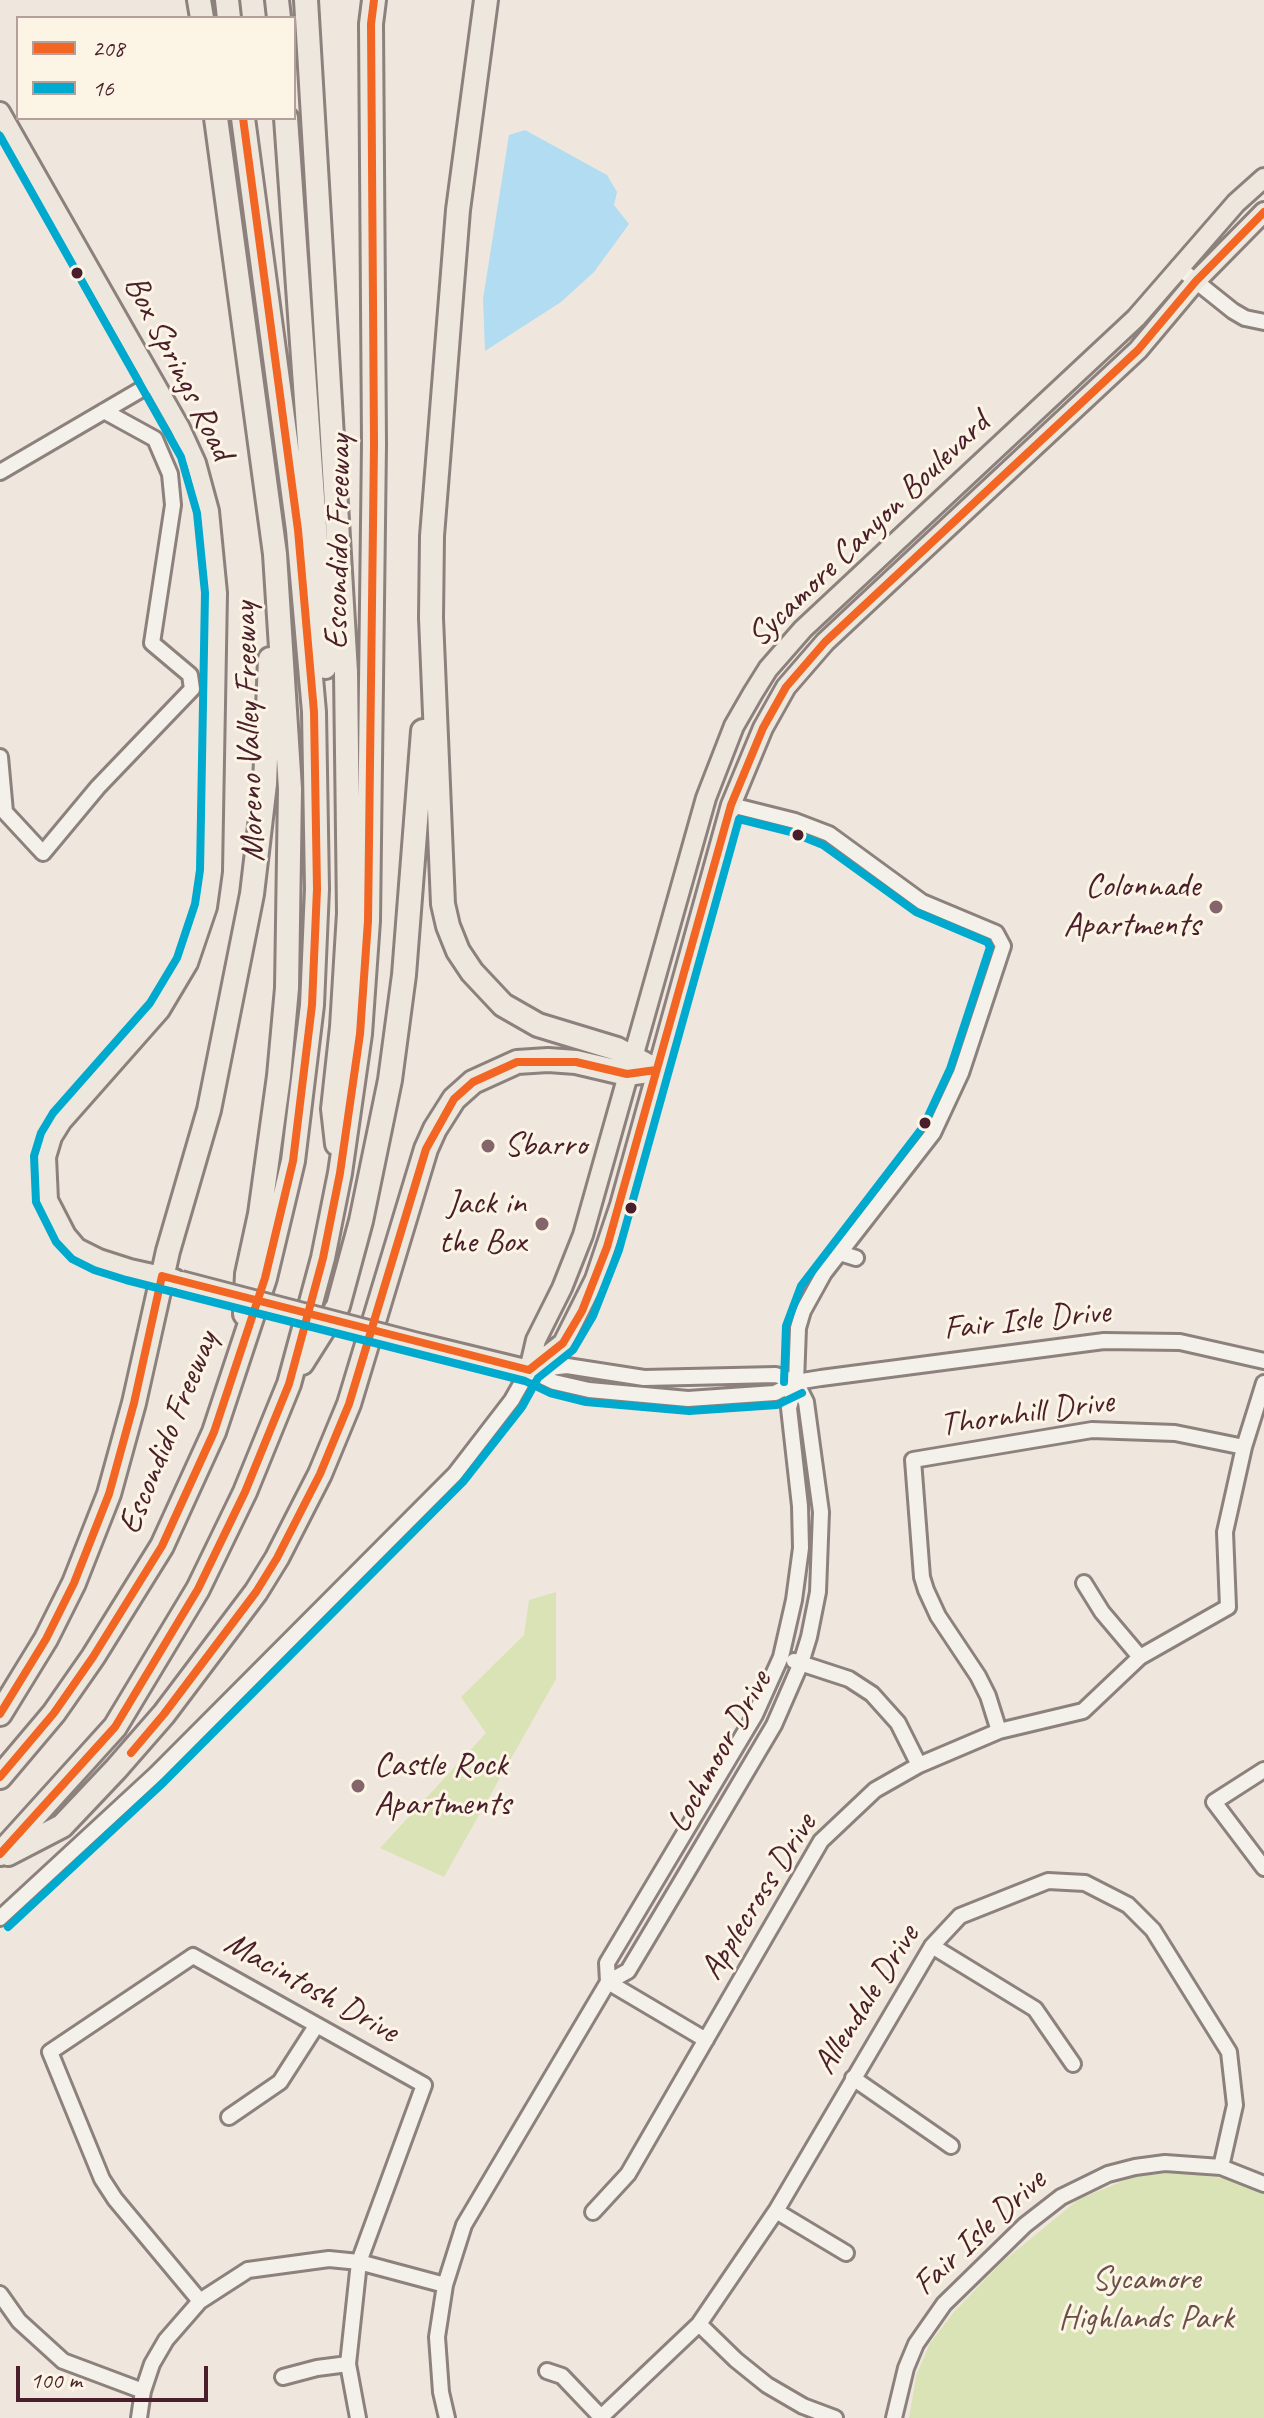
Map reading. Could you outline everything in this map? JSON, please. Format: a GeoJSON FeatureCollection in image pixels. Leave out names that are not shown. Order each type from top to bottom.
{"type":"FeatureCollection","features":[{"type":"Feature","properties":{"kind":"highway"},"geometry":{"type":"LineString","coordinates":[[306,0],[342,591],[349,823],[349,913],[333,1109],[340,1173]]}},
{"type":"Feature","properties":{"kind":"highway","name":"Escondido Freeway"},"geometry":{"type":"LineString","coordinates":[[0,1856],[115,1727],[198,1589],[245,1492],[289,1384],[323,1258],[340,1173],[360,1034],[368,921],[374,444],[372,0]]}},
{"type":"Feature","properties":{"kind":"highway"},"geometry":{"type":"LineString","coordinates":[[486,0],[458,210],[432,536],[431,618],[440,883],[448,926],[458,951],[485,987],[519,1016],[538,1025],[617,1049],[629,1065]]}},
{"type":"Feature","properties":{"kind":"highway","name":"Moreno Valley Freeway"},"geometry":{"type":"LineString","coordinates":[[216,120],[275,554],[276,674],[290,789],[287,988],[279,1076],[262,1199],[247,1274],[243,1343]]}},
{"type":"Feature","properties":{"kind":"highway","name":"Escondido Freeway"},"geometry":{"type":"LineString","coordinates":[[0,1777],[54,1713],[162,1546],[214,1432],[265,1278],[293,1161],[312,1005],[317,889],[316,633],[298,530],[243,120]]}},
{"type":"Feature","properties":{"kind":"highway"},"geometry":{"type":"LineString","coordinates":[[214,1432],[239,1381],[263,1311],[295,1192],[317,1060],[327,957],[329,758],[316,633],[316,510],[286,120]]}},
{"type":"Feature","properties":{"kind":"highway"},"geometry":{"type":"LineString","coordinates":[[289,1384],[338,1306],[361,1221],[390,1080],[404,975],[431,618]]}},
{"type":"Feature","properties":{"kind":"highway"},"geometry":{"type":"LineString","coordinates":[[0,1714],[46,1639],[74,1583],[101,1516],[172,1278],[252,894],[276,674]]}},
{"type":"Feature","properties":{"kind":"highway"},"geometry":{"type":"LineString","coordinates":[[0,1856],[62,1826],[116,1769],[164,1714],[256,1592],[277,1558],[320,1474],[349,1404],[426,1149],[454,1099],[473,1082],[517,1062],[548,1060],[629,1065],[656,1070]]}},
{"type":"Feature","properties":{"kind":"main road","name":"Box Springs Road"},"geometry":{"type":"LineString","coordinates":[[0,112],[186,440],[209,511],[217,593],[212,871],[207,907],[188,963],[160,1010],[62,1121],[52,1137],[46,1157],[48,1200],[66,1235],[77,1248],[109,1262],[172,1278]]}},
{"type":"Feature","properties":{"kind":"main road","name":"Sycamore Canyon Boulevard"},"geometry":{"type":"LineString","coordinates":[[529,1370],[536,1340],[562,1288],[583,1235],[706,798],[734,726],[768,669],[803,629],[870,564],[1136,318],[1236,203],[1264,178]]}},
{"type":"Feature","properties":{"kind":"main road","name":"Sycamore Canyon Boulevard"},"geometry":{"type":"LineString","coordinates":[[529,1370],[563,1343],[582,1311],[595,1279],[620,1205],[731,805],[763,728],[786,687],[825,642],[1138,350],[1196,281],[1264,212]]}},
{"type":"Feature","properties":{"kind":"main road","name":"Fair Isle Drive"},"geometry":{"type":"LineString","coordinates":[[172,1278],[529,1370]]}},
{"type":"Feature","properties":{"kind":"street"},"geometry":{"type":"LineString","coordinates":[[1178,267],[1233,311],[1245,318],[1264,322]]}},
{"type":"Feature","properties":{"kind":"street"},"geometry":{"type":"LineString","coordinates":[[0,472],[154,382]]}},
{"type":"Feature","properties":{"kind":"street"},"geometry":{"type":"LineString","coordinates":[[0,757],[5,812],[43,853],[108,775],[192,689],[190,675],[152,643],[173,505],[170,474],[155,439],[104,411]]}},
{"type":"Feature","properties":{"kind":"street","name":"Lochmoor Drive"},"geometry":{"type":"LineString","coordinates":[[608,1982],[607,1963],[755,1715],[781,1657],[794,1600],[801,1548],[800,1506],[789,1408],[796,1382],[798,1328],[803,1311],[812,1291],[933,1133],[961,1073],[1003,946],[996,933],[922,902],[829,834],[795,821],[731,805]]}},
{"type":"Feature","properties":{"kind":"street"},"geometry":{"type":"LineString","coordinates":[[840,1253],[856,1258]]}},
{"type":"Feature","properties":{"kind":"street","name":"Fair Isle Drive"},"geometry":{"type":"LineString","coordinates":[[529,1370],[554,1382],[589,1390],[688,1399],[775,1393],[796,1382],[1104,1341],[1180,1342],[1264,1361]]}},
{"type":"Feature","properties":{"kind":"street","name":"Fair Isle Drive"},"geometry":{"type":"LineString","coordinates":[[529,1370],[567,1366],[644,1378],[776,1375],[796,1382]]}},
{"type":"Feature","properties":{"kind":"street","name":"Sycamore Canyon Boulevard"},"geometry":{"type":"LineString","coordinates":[[0,1918],[156,1774],[455,1474],[512,1400],[529,1370]]}},
{"type":"Feature","properties":{"kind":"street","name":"Lochmoor Drive"},"geometry":{"type":"LineString","coordinates":[[447,2418],[438,2366],[437,2337],[445,2285],[464,2225],[608,1982],[628,1971],[764,1744],[782,1711],[801,1663],[818,1592],[821,1512],[806,1402],[796,1382]]}},
{"type":"Feature","properties":{"kind":"street","name":"Applecross Drive"},"geometry":{"type":"LineString","coordinates":[[593,2212],[628,2174],[821,1841],[875,1790],[919,1765],[999,1731],[1083,1711],[1140,1657],[1228,1607],[1225,1532],[1244,1447],[1264,1383]]}},
{"type":"Feature","properties":{"kind":"street","name":"Thornhill Drive"},"geometry":{"type":"LineString","coordinates":[[999,1731],[978,1676],[938,1616],[926,1590],[922,1577],[913,1460],[1092,1430],[1175,1433],[1244,1447]]}},
{"type":"Feature","properties":{"kind":"street"},"geometry":{"type":"LineString","coordinates":[[1084,1583],[1102,1612],[1140,1657]]}},
{"type":"Feature","properties":{"kind":"street"},"geometry":{"type":"LineString","coordinates":[[781,1657],[849,1679],[872,1694],[898,1723],[919,1765]]}},
{"type":"Feature","properties":{"kind":"street"},"geometry":{"type":"LineString","coordinates":[[1264,1770],[1214,1802],[1264,1868]]}},
{"type":"Feature","properties":{"kind":"street","name":"Allendale Drive"},"geometry":{"type":"LineString","coordinates":[[601,2418],[699,2324],[776,2211],[932,1946],[960,1916],[1048,1881],[1085,1883],[1128,1905],[1153,1930],[1229,2052],[1235,2105],[1221,2167]]}},
{"type":"Feature","properties":{"kind":"street"},"geometry":{"type":"LineString","coordinates":[[932,1946],[1035,2009],[1073,2064]]}},
{"type":"Feature","properties":{"kind":"street","name":"Macintosh Drive"},"geometry":{"type":"LineString","coordinates":[[200,2301],[102,2179],[50,2052],[193,1956],[424,2085],[359,2262]]}},
{"type":"Feature","properties":{"kind":"street"},"geometry":{"type":"LineString","coordinates":[[608,1982],[706,2040]]}},
{"type":"Feature","properties":{"kind":"street"},"geometry":{"type":"LineString","coordinates":[[229,2117],[280,2082],[316,2026]]}},
{"type":"Feature","properties":{"kind":"street"},"geometry":{"type":"LineString","coordinates":[[853,2078],[951,2146]]}},
{"type":"Feature","properties":{"kind":"street","name":"Fair Isle Drive"},"geometry":{"type":"LineString","coordinates":[[894,2418],[906,2368],[929,2324],[955,2292],[1041,2212],[1081,2185],[1135,2167],[1165,2163],[1221,2167],[1264,2184]]}},
{"type":"Feature","properties":{"kind":"street"},"geometry":{"type":"LineString","coordinates":[[776,2211],[846,2253]]}},
{"type":"Feature","properties":{"kind":"street"},"geometry":{"type":"LineString","coordinates":[[139,2418],[143,2391],[152,2364],[166,2340],[200,2301],[248,2270],[329,2259],[359,2262],[445,2285]]}},
{"type":"Feature","properties":{"kind":"street"},"geometry":{"type":"LineString","coordinates":[[358,2418],[348,2364],[359,2262]]}},
{"type":"Feature","properties":{"kind":"street"},"geometry":{"type":"LineString","coordinates":[[0,2294],[19,2321],[63,2361],[143,2391]]}},
{"type":"Feature","properties":{"kind":"street"},"geometry":{"type":"LineString","coordinates":[[699,2324],[767,2385],[803,2406],[835,2418]]}},
{"type":"Feature","properties":{"kind":"street"},"geometry":{"type":"LineString","coordinates":[[283,2377],[348,2364]]}},
{"type":"Feature","properties":{"kind":"street"},"geometry":{"type":"LineString","coordinates":[[547,2371],[562,2376],[601,2418]]}},
{"type":"Feature","properties":{"kind":"green space"},"geometry":{"type":"Polygon","coordinates":[[[556,1592],[556,1679],[444,1877],[380,1848],[486,1733],[461,1697],[524,1635],[529,1600],[556,1592]]]}},
{"type":"Feature","properties":{"kind":"green space","name":"Sycamore Highlands Park"},"geometry":{"type":"Polygon","coordinates":[[[1179,2172],[1240,2181],[1264,2193],[1264,2418],[909,2418],[916,2376],[930,2343],[954,2312],[1001,2263],[1079,2199],[1133,2177],[1179,2172]]]}},
{"type":"Feature","properties":{"kind":"water"},"geometry":{"type":"Polygon","coordinates":[[[525,130],[607,175],[617,192],[614,205],[629,224],[594,272],[561,302],[485,351],[483,299],[509,135],[525,130]]]}},
{"type":"Feature","properties":{"kind":"transit line","name":"208"},"geometry":{"type":"LineString","coordinates":[[0,1854],[115,1727],[198,1589],[245,1492],[289,1384],[323,1258],[340,1173],[360,1034],[368,921],[374,444],[371,24],[374,0]]}},
{"type":"Feature","properties":{"kind":"transit line","name":"208"},"geometry":{"type":"LineString","coordinates":[[0,1777],[54,1713],[162,1546],[214,1432],[265,1278],[293,1161],[312,1005],[317,889],[314,712],[298,530],[243,120]]}},
{"type":"Feature","properties":{"kind":"transit line","name":"16"},"geometry":{"type":"LineString","coordinates":[[0,136],[181,457],[197,513],[205,593],[200,870],[195,904],[177,958],[150,1003],[53,1113],[41,1133],[34,1156],[36,1202],[56,1242],[72,1259],[126,1280],[525,1381],[550,1393],[586,1402],[689,1411],[777,1405],[802,1393]]}},
{"type":"Feature","properties":{"kind":"transit line","name":"208"},"geometry":{"type":"LineString","coordinates":[[0,1714],[46,1639],[74,1583],[109,1494],[134,1403],[162,1276],[529,1370],[563,1343],[582,1311],[607,1247],[731,805],[763,728],[786,687],[825,642],[1138,350],[1196,281],[1264,212]]}},
{"type":"Feature","properties":{"kind":"transit line","name":"16"},"geometry":{"type":"LineString","coordinates":[[8,1927],[164,1782],[463,1482],[522,1407],[538,1378],[573,1350],[593,1316],[619,1250],[739,819],[791,832],[823,845],[916,912],[987,942],[990,947],[950,1069],[923,1127],[801,1286],[786,1326],[784,1382]]}},
{"type":"Feature","properties":{"kind":"transit line","name":"208"},"geometry":{"type":"LineString","coordinates":[[131,1753],[256,1592],[320,1474],[349,1404],[426,1149],[454,1099],[473,1082],[517,1062],[576,1062],[627,1074],[656,1070]]}},
{"type":"Feature","properties":{"kind":"place","name":"Colonnade Apartments"},"geometry":{"type":"Point","coordinates":[1216,907]}},
{"type":"Feature","properties":{"kind":"place","name":"Sbarro"},"geometry":{"type":"Point","coordinates":[488,1146]}},
{"type":"Feature","properties":{"kind":"place","name":"Jack in the Box"},"geometry":{"type":"Point","coordinates":[542,1224]}},
{"type":"Feature","properties":{"kind":"place","name":"Castle Rock Apartments"},"geometry":{"type":"Point","coordinates":[358,1786]}}]}
